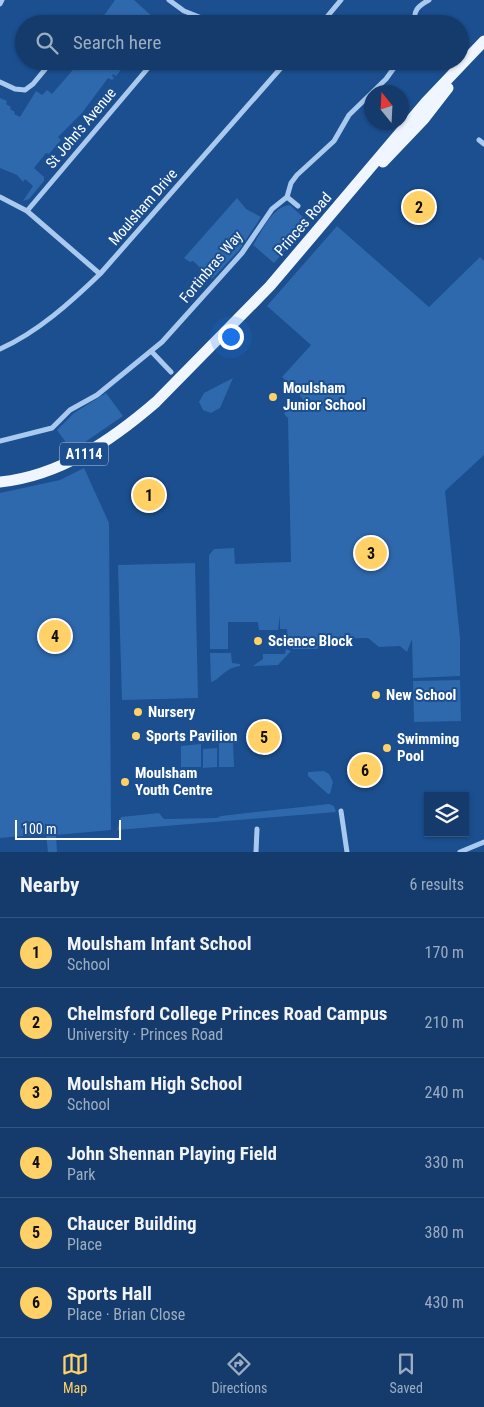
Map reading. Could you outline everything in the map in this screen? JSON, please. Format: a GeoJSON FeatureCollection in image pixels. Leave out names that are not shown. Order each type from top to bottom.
{"type":"FeatureCollection","features":[{"type":"Feature","properties":{"kind":"main road","name":"Princes Road"},"geometry":{"type":"LineString","coordinates":[[469,57],[484,41]]}},
{"type":"Feature","properties":{"kind":"main road","name":"Princes Road"},"geometry":{"type":"LineString","coordinates":[[469,65],[484,50]]}},
{"type":"Feature","properties":{"kind":"main road","name":"Princes Road"},"geometry":{"type":"LineString","coordinates":[[0,482],[36,476],[71,462],[138,418],[156,402],[169,396],[252,312],[270,286],[426,102],[456,70]]}},
{"type":"Feature","properties":{"kind":"main road","name":"Princes Road"},"geometry":{"type":"LineString","coordinates":[[359,183],[410,134],[464,70]]}},
{"type":"Feature","properties":{"kind":"street"},"geometry":{"type":"LineString","coordinates":[[0,4],[2,0]]}},
{"type":"Feature","properties":{"kind":"street"},"geometry":{"type":"LineString","coordinates":[[169,0],[193,15]]}},
{"type":"Feature","properties":{"kind":"street"},"geometry":{"type":"LineString","coordinates":[[328,15],[341,0]]}},
{"type":"Feature","properties":{"kind":"street"},"geometry":{"type":"LineString","coordinates":[[414,15],[416,8],[429,0]]}},
{"type":"Feature","properties":{"kind":"street"},"geometry":{"type":"LineString","coordinates":[[0,82],[15,89],[25,90],[33,84],[45,70]]}},
{"type":"Feature","properties":{"kind":"street","name":"St John's Avenue"},"geometry":{"type":"LineString","coordinates":[[27,212],[146,70]]}},
{"type":"Feature","properties":{"kind":"street","name":"Moulsham Drive"},"geometry":{"type":"LineString","coordinates":[[0,350],[66,305],[100,274],[279,70]]}},
{"type":"Feature","properties":{"kind":"street","name":"Fortinbras Way"},"geometry":{"type":"LineString","coordinates":[[0,441],[52,428],[70,410],[97,395],[171,333],[242,253],[272,209],[287,197],[291,183],[297,175],[334,141],[349,115],[386,79],[392,70]]}},
{"type":"Feature","properties":{"kind":"street"},"geometry":{"type":"LineString","coordinates":[[479,140],[484,144]]}},
{"type":"Feature","properties":{"kind":"street"},"geometry":{"type":"LineString","coordinates":[[0,197],[27,212],[100,274]]}},
{"type":"Feature","properties":{"kind":"street"},"geometry":{"type":"LineString","coordinates":[[287,197],[298,206]]}},
{"type":"Feature","properties":{"kind":"street"},"geometry":{"type":"LineString","coordinates":[[151,351],[170,372]]}},
{"type":"Feature","properties":{"kind":"street"},"geometry":{"type":"LineString","coordinates":[[341,811],[347,852]]}},
{"type":"Feature","properties":{"kind":"street"},"geometry":{"type":"LineString","coordinates":[[256,852],[257,828]]}},
{"type":"Feature","properties":{"kind":"street"},"geometry":{"type":"LineString","coordinates":[[460,852],[484,842]]}},
{"type":"Feature","properties":{"kind":"shaded area"},"geometry":{"type":"Polygon","coordinates":[[[115,0],[134,0],[151,15],[104,15],[115,0]]]}},
{"type":"Feature","properties":{"kind":"shaded area"},"geometry":{"type":"Polygon","coordinates":[[[73,70],[121,70],[116,76],[113,74],[114,78],[112,80],[108,78],[82,113],[58,137],[61,140],[49,154],[46,153],[34,168],[44,177],[44,181],[29,199],[23,201],[33,186],[25,179],[23,182],[17,175],[0,168],[0,98],[7,101],[6,104],[15,112],[14,114],[20,117],[36,91],[42,95],[47,90],[52,94],[73,70]]]}},
{"type":"Feature","properties":{"kind":"shaded area"},"geometry":{"type":"Polygon","coordinates":[[[237,198],[246,209],[261,217],[240,249],[212,279],[193,261],[190,262],[184,258],[237,198]]]}},
{"type":"Feature","properties":{"kind":"shaded area"},"geometry":{"type":"Polygon","coordinates":[[[290,205],[309,223],[274,263],[253,245],[273,215],[284,206],[290,205]]]}},
{"type":"Feature","properties":{"kind":"shaded area"},"geometry":{"type":"Polygon","coordinates":[[[337,226],[429,307],[480,257],[484,261],[484,455],[445,491],[460,638],[460,676],[413,678],[412,639],[407,652],[400,646],[379,647],[368,638],[326,639],[317,649],[293,649],[288,641],[287,629],[280,629],[280,615],[278,630],[259,630],[258,622],[228,622],[228,649],[210,649],[209,555],[214,549],[234,548],[235,564],[291,562],[288,418],[284,414],[288,409],[308,407],[295,388],[282,377],[311,345],[267,306],[337,226]]]}},
{"type":"Feature","properties":{"kind":"shaded area"},"geometry":{"type":"Polygon","coordinates":[[[233,378],[220,408],[211,413],[203,410],[199,402],[204,393],[233,378]]]}},
{"type":"Feature","properties":{"kind":"shaded area"},"geometry":{"type":"Polygon","coordinates":[[[106,393],[123,416],[72,451],[57,430],[74,413],[106,393]]]}},
{"type":"Feature","properties":{"kind":"shaded area"},"geometry":{"type":"Polygon","coordinates":[[[84,468],[109,523],[111,830],[56,835],[57,852],[48,852],[46,834],[0,838],[0,493],[60,480],[84,468]]]}},
{"type":"Feature","properties":{"kind":"shaded area"},"geometry":{"type":"Polygon","coordinates":[[[195,563],[198,698],[122,700],[118,565],[195,563]]]}},
{"type":"Feature","properties":{"kind":"shaded area"},"geometry":{"type":"Polygon","coordinates":[[[286,649],[291,651],[278,665],[253,666],[263,659],[263,654],[285,654],[286,649]]]}},
{"type":"Feature","properties":{"kind":"shaded area"},"geometry":{"type":"Polygon","coordinates":[[[210,653],[231,653],[232,663],[240,664],[240,666],[226,671],[211,682],[210,653]]]}},
{"type":"Feature","properties":{"kind":"shaded area"},"geometry":{"type":"Polygon","coordinates":[[[460,680],[461,721],[414,722],[413,681],[460,680]]]}},
{"type":"Feature","properties":{"kind":"shaded area"},"geometry":{"type":"Polygon","coordinates":[[[219,743],[233,743],[234,767],[219,767],[219,743]]]}},
{"type":"Feature","properties":{"kind":"shaded area"},"geometry":{"type":"Polygon","coordinates":[[[201,744],[201,767],[181,767],[181,746],[201,744]]]}},
{"type":"Feature","properties":{"kind":"shaded area"},"geometry":{"type":"Polygon","coordinates":[[[217,748],[217,767],[203,768],[203,749],[217,748]]]}},
{"type":"Feature","properties":{"kind":"shaded area"},"geometry":{"type":"Polygon","coordinates":[[[324,771],[329,774],[333,782],[330,794],[308,776],[308,772],[324,771]]]}},
{"type":"Feature","properties":{"kind":"shaded area"},"geometry":{"type":"Polygon","coordinates":[[[329,804],[334,806],[336,812],[117,830],[121,817],[159,813],[164,819],[217,818],[329,804]]]}},
{"type":"Feature","properties":{"kind":"place","name":"Chelmsford College Princes Road Campus"},"geometry":{"type":"Point","coordinates":[419,207]}},
{"type":"Feature","properties":{"kind":"place","name":"Moulsham Junior School"},"geometry":{"type":"Point","coordinates":[273,397]}},
{"type":"Feature","properties":{"kind":"place","name":"Moulsham Infant School"},"geometry":{"type":"Point","coordinates":[149,495]}},
{"type":"Feature","properties":{"kind":"place","name":"Moulsham High School"},"geometry":{"type":"Point","coordinates":[371,553]}},
{"type":"Feature","properties":{"kind":"place","name":"John Shennan Playing Field"},"geometry":{"type":"Point","coordinates":[55,636]}},
{"type":"Feature","properties":{"kind":"place","name":"Science Block"},"geometry":{"type":"Point","coordinates":[258,641]}},
{"type":"Feature","properties":{"kind":"place","name":"New School"},"geometry":{"type":"Point","coordinates":[376,695]}},
{"type":"Feature","properties":{"kind":"place","name":"Nursery"},"geometry":{"type":"Point","coordinates":[138,712]}},
{"type":"Feature","properties":{"kind":"place","name":"Sports Pavilion"},"geometry":{"type":"Point","coordinates":[136,736]}},
{"type":"Feature","properties":{"kind":"place","name":"Chaucer Building"},"geometry":{"type":"Point","coordinates":[264,737]}},
{"type":"Feature","properties":{"kind":"place","name":"Swimming Pool"},"geometry":{"type":"Point","coordinates":[387,748]}},
{"type":"Feature","properties":{"kind":"place","name":"Sports Hall"},"geometry":{"type":"Point","coordinates":[365,770]}},
{"type":"Feature","properties":{"kind":"place","name":"Moulsham Youth Centre"},"geometry":{"type":"Point","coordinates":[125,782]}}]}
